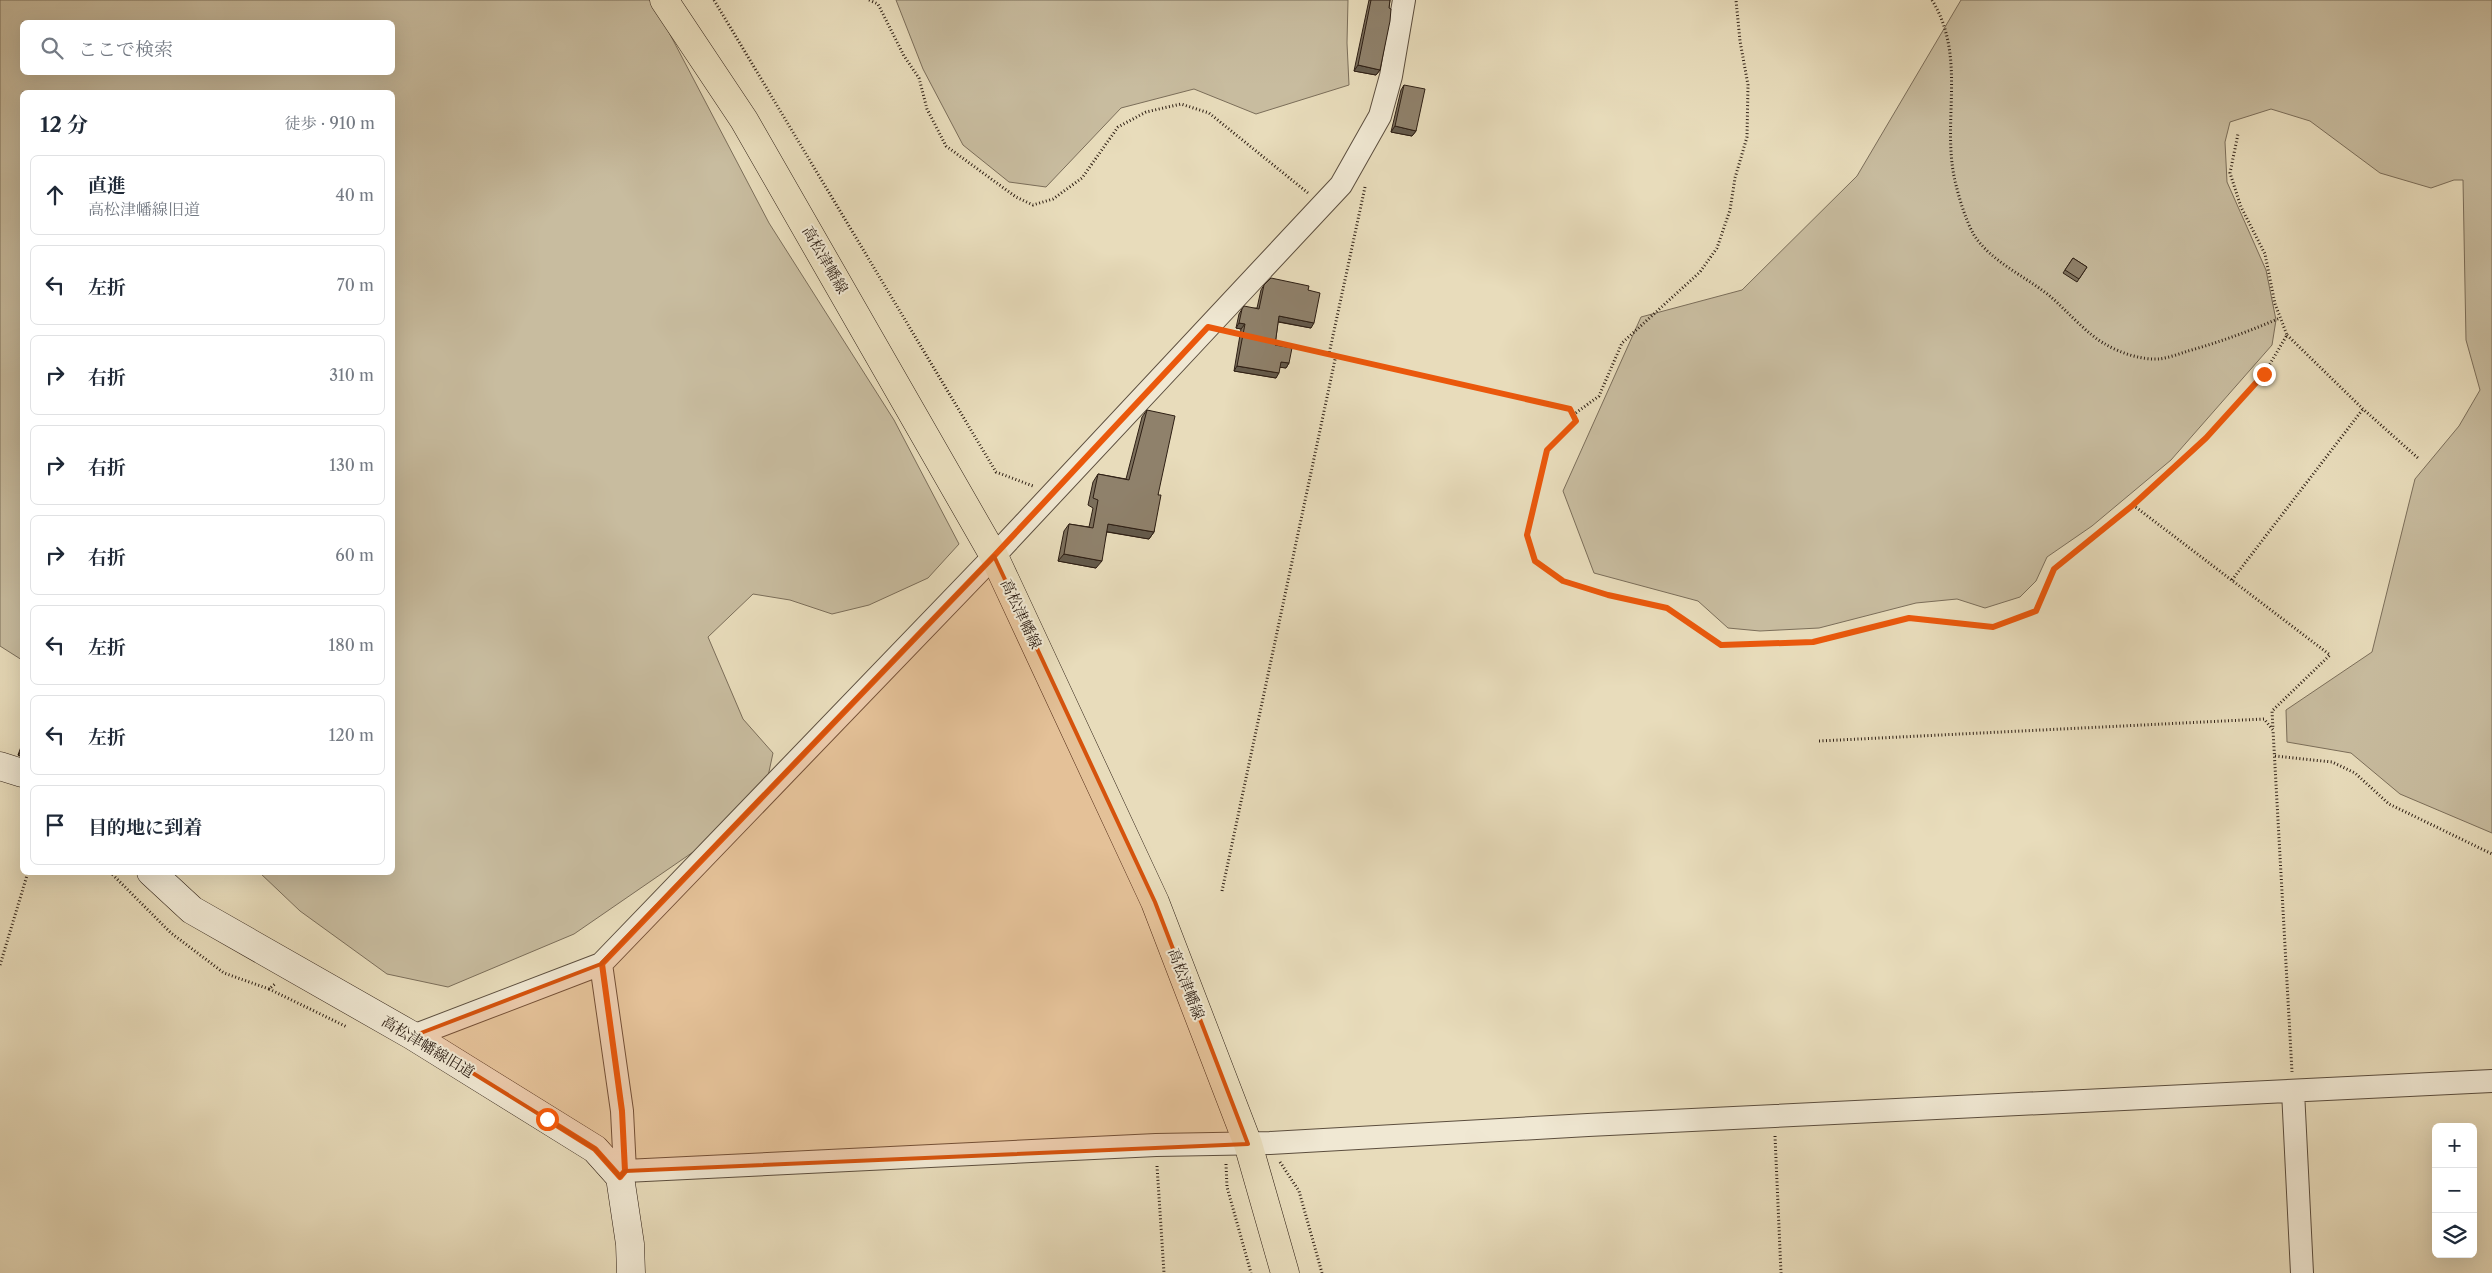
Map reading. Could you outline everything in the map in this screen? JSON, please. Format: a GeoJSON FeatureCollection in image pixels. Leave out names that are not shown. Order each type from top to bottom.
{"type":"FeatureCollection","features":[{"type":"Feature","properties":{"kind":"main road","name":"高松津幡線"},"geometry":{"type":"LineString","coordinates":[[664,0],[744,120],[994,556],[1155,902],[1247,1144],[1285,1273]]}},
{"type":"Feature","properties":{"kind":"street"},"geometry":{"type":"LineString","coordinates":[[413,1036],[602,964],[994,556],[1341,185],[1380,116],[1392,76],[1404,0]]}},
{"type":"Feature","properties":{"kind":"street"},"geometry":{"type":"LineString","coordinates":[[0,766],[20,772]]}},
{"type":"Feature","properties":{"kind":"street","name":"高松津幡線旧道"},"geometry":{"type":"LineString","coordinates":[[154,875],[192,910],[293,970],[413,1036],[595,1149],[622,1174]]}},
{"type":"Feature","properties":{"kind":"street"},"geometry":{"type":"LineString","coordinates":[[602,964],[622,1111],[622,1174],[630,1244],[631,1273]]}},
{"type":"Feature","properties":{"kind":"street"},"geometry":{"type":"LineString","coordinates":[[622,1174],[1156,1145],[1247,1144],[2492,1081]]}},
{"type":"Feature","properties":{"kind":"street"},"geometry":{"type":"LineString","coordinates":[[2293,1091],[2302,1273]]}},
{"type":"Feature","properties":{"kind":"path"},"geometry":{"type":"LineString","coordinates":[[714,0],[996,472],[1036,487],[1051,495]]}},
{"type":"Feature","properties":{"kind":"path"},"geometry":{"type":"LineString","coordinates":[[869,0],[878,4],[904,56],[919,78],[927,109],[946,146],[1016,197],[1033,205],[1053,199],[1082,178],[1118,127],[1146,112],[1181,104],[1208,113],[1322,204]]}},
{"type":"Feature","properties":{"kind":"path"},"geometry":{"type":"LineString","coordinates":[[1573,415],[1599,396],[1622,343],[1700,272],[1716,248],[1730,210],[1735,178],[1747,137],[1748,85],[1740,41],[1736,0]]}},
{"type":"Feature","properties":{"kind":"path"},"geometry":{"type":"LineString","coordinates":[[1932,0],[1949,41],[1952,68],[1951,151],[1956,184],[1975,236],[1998,259],[2049,295],[2102,343],[2120,352],[2139,357],[2159,359],[2238,337],[2280,318]]}},
{"type":"Feature","properties":{"kind":"path"},"geometry":{"type":"LineString","coordinates":[[2238,134],[2230,173],[2241,207],[2265,254],[2275,304],[2287,334],[2363,409],[2419,459]]}},
{"type":"Feature","properties":{"kind":"path"},"geometry":{"type":"LineString","coordinates":[[1329,354],[1366,182]]}},
{"type":"Feature","properties":{"kind":"path"},"geometry":{"type":"LineString","coordinates":[[1264,339],[1570,409],[1576,421],[1547,450],[1527,535],[1535,561],[1563,581],[1608,595],[1667,608],[1721,645],[1813,642],[1909,618],[1993,627],[2036,611],[2054,569],[2133,505],[2206,438],[2264,374],[2287,334]]}},
{"type":"Feature","properties":{"kind":"path"},"geometry":{"type":"LineString","coordinates":[[1222,891],[1336,355]]}},
{"type":"Feature","properties":{"kind":"path"},"geometry":{"type":"LineString","coordinates":[[2232,580],[2363,409]]}},
{"type":"Feature","properties":{"kind":"path"},"geometry":{"type":"LineString","coordinates":[[2133,505],[2330,655],[2272,711],[2293,1091]]}},
{"type":"Feature","properties":{"kind":"path"},"geometry":{"type":"LineString","coordinates":[[1819,741],[2264,719],[2273,730]]}},
{"type":"Feature","properties":{"kind":"path"},"geometry":{"type":"LineString","coordinates":[[2275,756],[2332,762],[2355,773],[2389,804],[2492,854]]}},
{"type":"Feature","properties":{"kind":"path"},"geometry":{"type":"LineString","coordinates":[[0,965],[27,875]]}},
{"type":"Feature","properties":{"kind":"path"},"geometry":{"type":"LineString","coordinates":[[113,875],[171,933],[224,973],[269,989],[354,1031]]}},
{"type":"Feature","properties":{"kind":"path"},"geometry":{"type":"LineString","coordinates":[[269,989],[293,970]]}},
{"type":"Feature","properties":{"kind":"path"},"geometry":{"type":"LineString","coordinates":[[1774,1116],[1782,1273]]}},
{"type":"Feature","properties":{"kind":"path"},"geometry":{"type":"LineString","coordinates":[[1251,1273],[1227,1187],[1247,1144],[1299,1191],[1322,1273]]}},
{"type":"Feature","properties":{"kind":"path"},"geometry":{"type":"LineString","coordinates":[[1156,1145],[1164,1273]]}},
{"type":"Feature","properties":{"kind":"highlighted area"},"geometry":{"type":"Polygon","coordinates":[[[994,556],[1155,902],[1248,1144],[625,1171],[620,1177],[595,1149],[413,1036],[601,964],[994,556]]]}},
{"type":"Feature","properties":{"kind":"shaded area"},"geometry":{"type":"Polygon","coordinates":[[[0,0],[652,0],[769,223],[894,420],[959,544],[928,578],[869,605],[832,614],[790,600],[753,594],[708,637],[743,719],[773,753],[767,781],[712,839],[574,934],[448,987],[387,974],[300,911],[262,875],[395,875],[395,90],[20,90],[20,659],[0,646],[0,0]]]}},
{"type":"Feature","properties":{"kind":"shaded area"},"geometry":{"type":"Polygon","coordinates":[[[896,0],[1348,0],[1347,43],[1349,85],[1256,114],[1194,89],[1121,108],[1046,187],[1009,182],[963,145],[923,69],[896,0]]]}},
{"type":"Feature","properties":{"kind":"shaded area"},"geometry":{"type":"Polygon","coordinates":[[[1961,0],[2492,0],[2492,833],[2400,794],[2351,753],[2287,742],[2286,710],[2372,652],[2415,479],[2459,426],[2480,390],[2466,340],[2463,180],[2454,180],[2431,188],[2380,173],[2310,121],[2271,109],[2230,122],[2225,142],[2227,182],[2266,270],[2276,320],[2272,345],[2171,460],[2092,526],[2047,557],[2036,581],[2020,597],[1985,608],[1957,599],[1916,603],[1819,628],[1760,631],[1728,628],[1698,601],[1594,573],[1563,491],[1641,317],[1742,290],[1857,176],[1961,0]]]}},
{"type":"Feature","properties":{"kind":"building"},"geometry":{"type":"Polygon","coordinates":[[[1371,0],[1390,0],[1390,21],[1380,70],[1358,65],[1371,0]]]}},
{"type":"Feature","properties":{"kind":"building"},"geometry":{"type":"Polygon","coordinates":[[[1404,85],[1425,89],[1416,131],[1395,126],[1404,85]]]}},
{"type":"Feature","properties":{"kind":"building"},"geometry":{"type":"Polygon","coordinates":[[[2073,258],[2087,267],[2079,279],[2065,270],[2073,258]]]}},
{"type":"Feature","properties":{"kind":"building"},"geometry":{"type":"Polygon","coordinates":[[[1271,278],[1309,286],[1308,290],[1320,293],[1314,323],[1279,316],[1275,345],[1292,348],[1289,363],[1281,362],[1279,373],[1237,366],[1245,324],[1239,323],[1242,309],[1244,306],[1259,309],[1264,285],[1271,278]]]}},
{"type":"Feature","properties":{"kind":"building"},"geometry":{"type":"Polygon","coordinates":[[[1147,410],[1175,416],[1158,495],[1161,495],[1154,532],[1108,524],[1102,561],[1064,554],[1069,524],[1093,528],[1098,500],[1093,498],[1098,474],[1129,480],[1147,410]]]}},
{"type":"Feature","properties":{"kind":"route"},"geometry":{"type":"LineString","coordinates":[[547,1119],[595,1149],[620,1177],[625,1171],[622,1111],[602,964],[994,556],[1208,327],[1570,409],[1576,421],[1547,450],[1527,535],[1535,561],[1563,581],[1608,595],[1667,608],[1721,645],[1813,642],[1909,618],[1993,627],[2036,611],[2054,569],[2133,505],[2206,438],[2264,374]]}}]}
